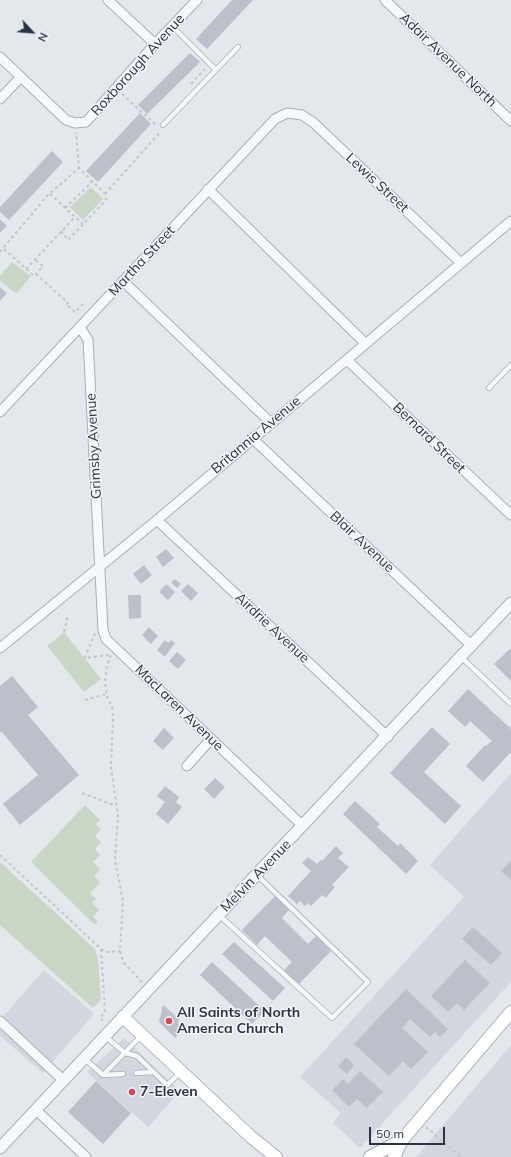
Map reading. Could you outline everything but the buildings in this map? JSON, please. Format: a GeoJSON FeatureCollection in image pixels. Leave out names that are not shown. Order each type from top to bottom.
{"type":"FeatureCollection","features":[{"type":"Feature","properties":{"kind":"main road"},"geometry":{"type":"LineString","coordinates":[[394,1157],[402,1140],[511,1012]]}},
{"type":"Feature","properties":{"kind":"main road"},"geometry":{"type":"LineString","coordinates":[[123,1017],[251,1137],[276,1157]]}},
{"type":"Feature","properties":{"kind":"main road"},"geometry":{"type":"LineString","coordinates":[[370,1157],[402,1140]]}},
{"type":"Feature","properties":{"kind":"street"},"geometry":{"type":"LineString","coordinates":[[108,0],[155,44]]}},
{"type":"Feature","properties":{"kind":"street","name":"Roxborough Avenue"},"geometry":{"type":"LineString","coordinates":[[75,123],[86,122],[155,44],[197,0]]}},
{"type":"Feature","properties":{"kind":"street","name":"Adair Avenue North"},"geometry":{"type":"LineString","coordinates":[[385,0],[511,121]]}},
{"type":"Feature","properties":{"kind":"street"},"geometry":{"type":"LineString","coordinates":[[0,57],[66,120],[75,123]]}},
{"type":"Feature","properties":{"kind":"street"},"geometry":{"type":"LineString","coordinates":[[0,99],[21,77]]}},
{"type":"Feature","properties":{"kind":"street","name":"Martha Street"},"geometry":{"type":"LineString","coordinates":[[0,412],[275,119],[287,113]]}},
{"type":"Feature","properties":{"kind":"street","name":"Lewis Street"},"geometry":{"type":"LineString","coordinates":[[287,113],[302,115],[314,123],[461,263]]}},
{"type":"Feature","properties":{"kind":"street"},"geometry":{"type":"LineString","coordinates":[[208,190],[365,343]]}},
{"type":"Feature","properties":{"kind":"street","name":"Britannia Avenue"},"geometry":{"type":"LineString","coordinates":[[0,648],[157,520],[252,438],[347,360],[365,343],[511,221]]}},
{"type":"Feature","properties":{"kind":"street"},"geometry":{"type":"LineString","coordinates":[[123,281],[271,423]]}},
{"type":"Feature","properties":{"kind":"street","name":"Grimsby Avenue"},"geometry":{"type":"LineString","coordinates":[[80,327],[88,340],[100,567]]}},
{"type":"Feature","properties":{"kind":"street","name":"Bernard Street"},"geometry":{"type":"LineString","coordinates":[[347,360],[511,515]]}},
{"type":"Feature","properties":{"kind":"street","name":"Blair Avenue"},"geometry":{"type":"LineString","coordinates":[[252,438],[472,646]]}},
{"type":"Feature","properties":{"kind":"street","name":"Airdrie Avenue"},"geometry":{"type":"LineString","coordinates":[[157,520],[388,737]]}},
{"type":"Feature","properties":{"kind":"street","name":"MacLaren Avenue"},"geometry":{"type":"LineString","coordinates":[[100,567],[103,630],[113,651],[211,739],[303,826]]}},
{"type":"Feature","properties":{"kind":"street","name":"Melvin Avenue"},"geometry":{"type":"LineString","coordinates":[[0,1148],[149,988],[388,737],[511,604]]}},
{"type":"Feature","properties":{"kind":"street"},"geometry":{"type":"LineString","coordinates":[[186,766],[211,739]]}},
{"type":"Feature","properties":{"kind":"street"},"geometry":{"type":"LineString","coordinates":[[0,1021],[64,1080]]}},
{"type":"Feature","properties":{"kind":"street"},"geometry":{"type":"LineString","coordinates":[[36,1110],[86,1157]]}},
{"type":"Feature","properties":{"kind":"lane"},"geometry":{"type":"LineString","coordinates":[[172,26],[216,70]]}},
{"type":"Feature","properties":{"kind":"lane"},"geometry":{"type":"LineString","coordinates":[[162,125],[238,47]]}},
{"type":"Feature","properties":{"kind":"lane"},"geometry":{"type":"LineString","coordinates":[[489,388],[511,365]]}},
{"type":"Feature","properties":{"kind":"lane"},"geometry":{"type":"LineString","coordinates":[[461,657],[511,704]]}},
{"type":"Feature","properties":{"kind":"lane"},"geometry":{"type":"LineString","coordinates":[[219,915],[332,1018],[368,982],[257,875]]}},
{"type":"Feature","properties":{"kind":"lane"},"geometry":{"type":"LineString","coordinates":[[103,1075],[142,1035]]}},
{"type":"Feature","properties":{"kind":"lane"},"geometry":{"type":"LineString","coordinates":[[105,1036],[125,1053],[137,1056],[167,1085],[181,1071]]}},
{"type":"Feature","properties":{"kind":"lane"},"geometry":{"type":"LineString","coordinates":[[85,1058],[103,1075],[123,1074]]}},
{"type":"Feature","properties":{"kind":"lane"},"geometry":{"type":"LineString","coordinates":[[136,1073],[153,1072]]}},
{"type":"Feature","properties":{"kind":"path"},"geometry":{"type":"LineString","coordinates":[[105,194],[161,130],[115,88]]}},
{"type":"Feature","properties":{"kind":"path"},"geometry":{"type":"LineString","coordinates":[[61,231],[68,240],[106,200],[105,194],[80,168],[75,123]]}},
{"type":"Feature","properties":{"kind":"path"},"geometry":{"type":"LineString","coordinates":[[0,252],[50,194],[80,168]]}},
{"type":"Feature","properties":{"kind":"path"},"geometry":{"type":"LineString","coordinates":[[65,208],[93,181]]}},
{"type":"Feature","properties":{"kind":"path"},"geometry":{"type":"LineString","coordinates":[[50,194],[83,224]]}},
{"type":"Feature","properties":{"kind":"path"},"geometry":{"type":"LineString","coordinates":[[26,269],[75,217]]}},
{"type":"Feature","properties":{"kind":"path"},"geometry":{"type":"LineString","coordinates":[[4,249],[34,276],[36,274],[68,303],[66,304],[75,312],[84,302]]}},
{"type":"Feature","properties":{"kind":"path"},"geometry":{"type":"LineString","coordinates":[[35,260],[43,266],[36,274]]}},
{"type":"Feature","properties":{"kind":"path"},"geometry":{"type":"LineString","coordinates":[[64,632],[68,616]]}},
{"type":"Feature","properties":{"kind":"path"},"geometry":{"type":"LineString","coordinates":[[102,620],[92,638],[85,658],[113,651]]}},
{"type":"Feature","properties":{"kind":"path"},"geometry":{"type":"LineString","coordinates":[[113,651],[107,665],[105,682],[106,694],[113,717],[111,766],[116,806],[116,860],[124,900],[120,951],[123,962],[129,971],[149,988]]}},
{"type":"Feature","properties":{"kind":"path"},"geometry":{"type":"LineString","coordinates":[[85,700],[106,694]]}},
{"type":"Feature","properties":{"kind":"path"},"geometry":{"type":"LineString","coordinates":[[82,793],[116,806]]}},
{"type":"Feature","properties":{"kind":"path"},"geometry":{"type":"LineString","coordinates":[[0,855],[101,949],[106,952],[120,951]]}},
{"type":"Feature","properties":{"kind":"path"},"geometry":{"type":"LineString","coordinates":[[101,949],[105,1012],[100,1018],[105,1023]]}},
{"type":"Feature","properties":{"kind":"path"},"geometry":{"type":"LineString","coordinates":[[418,1121],[461,1157]]}},
{"type":"Feature","properties":{"kind":"shaded area"},"geometry":{"type":"Polygon","coordinates":[[[511,773],[511,982],[360,1148],[333,1123],[341,1113],[300,1077],[464,897],[430,865],[511,773]]]}},
{"type":"Feature","properties":{"kind":"shaded area"},"geometry":{"type":"Polygon","coordinates":[[[44,970],[94,1014],[43,1073],[0,1036],[0,1020],[44,970]]]}},
{"type":"Feature","properties":{"kind":"shaded area"},"geometry":{"type":"Polygon","coordinates":[[[124,1038],[180,1091],[148,1127],[87,1072],[124,1038]]]}},
{"type":"Feature","properties":{"kind":"shaded area"},"geometry":{"type":"Polygon","coordinates":[[[511,1045],[511,1157],[416,1157],[511,1045]]]}},
{"type":"Feature","properties":{"kind":"green space"},"geometry":{"type":"Polygon","coordinates":[[[91,187],[103,199],[83,220],[70,207],[91,187]]]}},
{"type":"Feature","properties":{"kind":"green space"},"geometry":{"type":"Polygon","coordinates":[[[12,262],[31,276],[18,292],[15,293],[0,280],[0,276],[12,262]]]}},
{"type":"Feature","properties":{"kind":"green space"},"geometry":{"type":"Polygon","coordinates":[[[64,632],[101,679],[84,692],[47,646],[64,632]]]}},
{"type":"Feature","properties":{"kind":"green space"},"geometry":{"type":"Polygon","coordinates":[[[85,805],[100,820],[96,824],[101,829],[95,836],[101,842],[95,849],[100,855],[93,862],[100,869],[94,876],[100,883],[90,893],[96,899],[92,903],[99,910],[93,917],[98,922],[95,925],[31,862],[85,805]]]}},
{"type":"Feature","properties":{"kind":"green space"},"geometry":{"type":"Polygon","coordinates":[[[0,862],[95,949],[98,959],[101,1000],[93,1008],[0,925],[0,862]]]}},
{"type":"Feature","properties":{"kind":"place","name":"All Saints of North America Church"},"geometry":{"type":"Point","coordinates":[169,1021]}},
{"type":"Feature","properties":{"kind":"place","name":"7-Eleven"},"geometry":{"type":"Point","coordinates":[132,1092]}}]}
